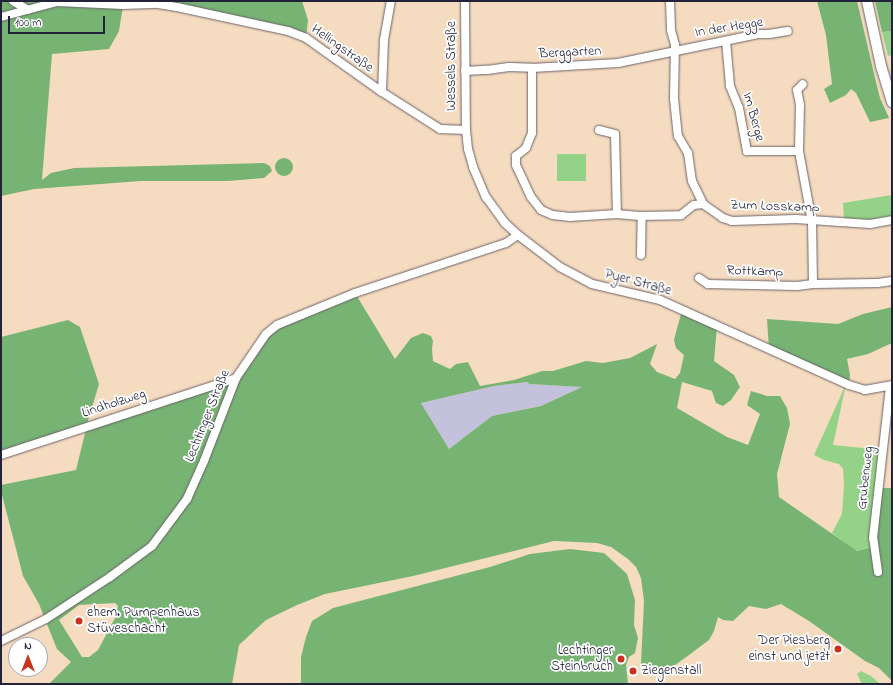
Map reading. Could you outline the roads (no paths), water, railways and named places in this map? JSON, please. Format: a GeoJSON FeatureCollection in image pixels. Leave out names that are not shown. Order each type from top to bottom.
{"type":"FeatureCollection","features":[{"type":"Feature","properties":{"kind":"street"},"geometry":{"type":"LineString","coordinates":[[13,1],[28,10]]}},
{"type":"Feature","properties":{"kind":"street"},"geometry":{"type":"LineString","coordinates":[[382,92],[384,40],[391,1]]}},
{"type":"Feature","properties":{"kind":"street","name":"Wessels Straße"},"geometry":{"type":"LineString","coordinates":[[465,1],[466,130]]}},
{"type":"Feature","properties":{"kind":"street","name":"Zum Losskamp"},"geometry":{"type":"LineString","coordinates":[[670,1],[671,30],[675,45],[674,99],[678,136],[688,153],[692,181],[703,204],[723,218],[732,221],[796,219],[812,222],[870,224],[892,220]]}},
{"type":"Feature","properties":{"kind":"street"},"geometry":{"type":"LineString","coordinates":[[867,1],[881,66],[892,102]]}},
{"type":"Feature","properties":{"kind":"street","name":"Hellingstraße"},"geometry":{"type":"LineString","coordinates":[[1,17],[57,2],[93,2],[123,5],[158,4],[288,31],[306,38],[382,92],[440,129],[466,130]]}},
{"type":"Feature","properties":{"kind":"street","name":"In der Hegge"},"geometry":{"type":"LineString","coordinates":[[674,50],[758,34],[788,31]]}},
{"type":"Feature","properties":{"kind":"street","name":"Im Berge"},"geometry":{"type":"LineString","coordinates":[[726,41],[730,86],[739,108],[747,151],[799,151]]}},
{"type":"Feature","properties":{"kind":"street","name":"Berggarten"},"geometry":{"type":"LineString","coordinates":[[465,71],[509,67],[532,68],[618,63],[674,50]]}},
{"type":"Feature","properties":{"kind":"street"},"geometry":{"type":"LineString","coordinates":[[532,68],[532,132],[526,148],[516,156],[516,165],[530,197],[541,210],[552,215],[570,217],[617,214],[642,216],[681,215],[694,205],[703,204]]}},
{"type":"Feature","properties":{"kind":"street"},"geometry":{"type":"LineString","coordinates":[[803,84],[797,90],[800,105],[799,151],[812,222],[813,284]]}},
{"type":"Feature","properties":{"kind":"street","name":"Pyer Straße"},"geometry":{"type":"LineString","coordinates":[[466,130],[473,168],[486,197],[505,223],[518,235],[560,267],[592,284],[660,300],[849,385],[865,390],[891,385]]}},
{"type":"Feature","properties":{"kind":"street"},"geometry":{"type":"LineString","coordinates":[[599,130],[615,134],[617,214]]}},
{"type":"Feature","properties":{"kind":"street"},"geometry":{"type":"LineString","coordinates":[[640,255],[642,216]]}},
{"type":"Feature","properties":{"kind":"street","name":"Lechtinger Straße"},"geometry":{"type":"LineString","coordinates":[[1,641],[46,619],[110,577],[152,546],[186,499],[199,474],[236,378],[266,334],[277,325],[288,319],[355,293],[506,244],[518,235]]}},
{"type":"Feature","properties":{"kind":"street","name":"Rottkamp"},"geometry":{"type":"LineString","coordinates":[[699,278],[708,284],[797,286],[813,284],[878,283],[892,281]]}},
{"type":"Feature","properties":{"kind":"street","name":"Lindholzweg"},"geometry":{"type":"LineString","coordinates":[[1,455],[236,378]]}},
{"type":"Feature","properties":{"kind":"street","name":"Grubenweg"},"geometry":{"type":"LineString","coordinates":[[878,572],[873,538],[891,385]]}},
{"type":"Feature","properties":{"kind":"place","name":"ehem. Pumpenhaus Stüveschacht"},"geometry":{"type":"Point","coordinates":[79,621]}},
{"type":"Feature","properties":{"kind":"place","name":"Der Piesberg einst und jetzt"},"geometry":{"type":"Point","coordinates":[838,649]}},
{"type":"Feature","properties":{"kind":"place","name":"Lechtinger Steinbruch"},"geometry":{"type":"Point","coordinates":[621,659]}},
{"type":"Feature","properties":{"kind":"place","name":"Ziegenstall"},"geometry":{"type":"Point","coordinates":[633,671]}}]}
